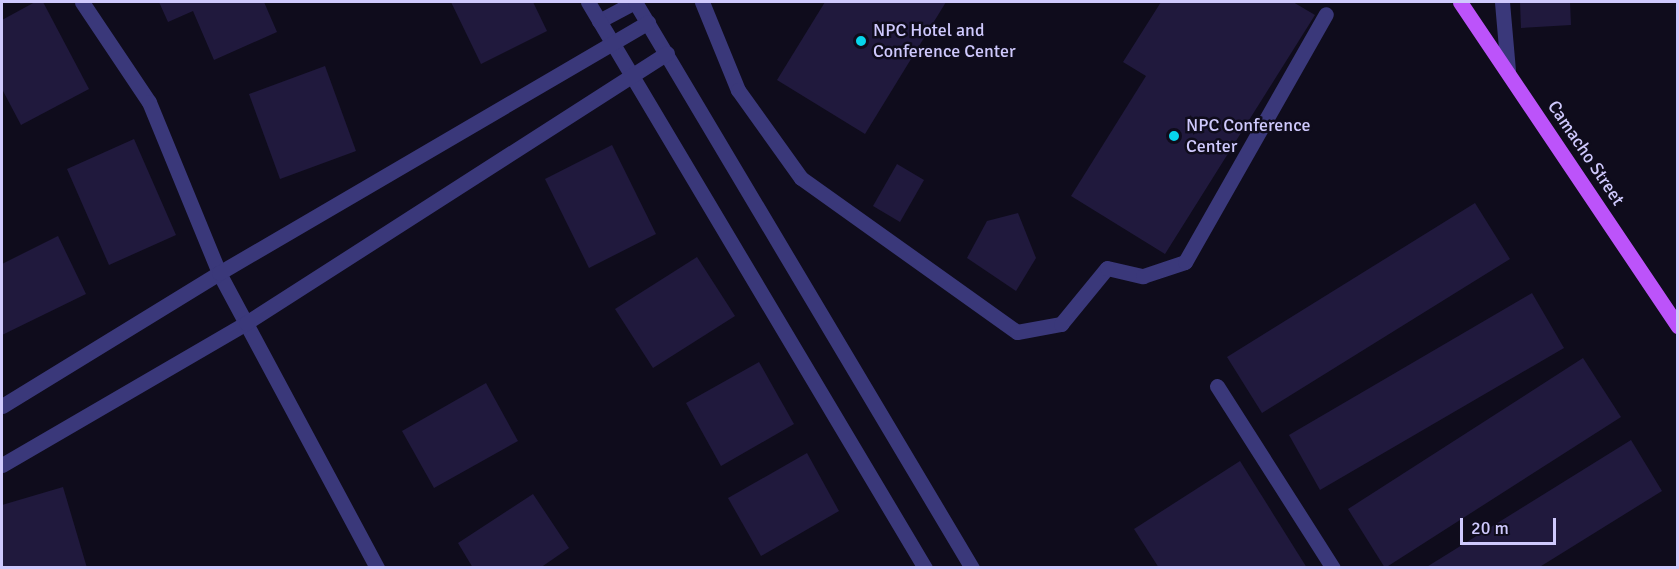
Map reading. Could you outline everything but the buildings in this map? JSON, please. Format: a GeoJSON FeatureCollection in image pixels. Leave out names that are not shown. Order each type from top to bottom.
{"type":"FeatureCollection","features":[{"type":"Feature","properties":{"kind":"main road","name":"Camacho Street"},"geometry":{"type":"LineString","coordinates":[[1460,2],[1677,326]]}},
{"type":"Feature","properties":{"kind":"street"},"geometry":{"type":"LineString","coordinates":[[81,2],[148,102],[219,273],[376,567]]}},
{"type":"Feature","properties":{"kind":"street"},"geometry":{"type":"LineString","coordinates":[[588,2],[925,567]]}},
{"type":"Feature","properties":{"kind":"street"},"geometry":{"type":"LineString","coordinates":[[599,21],[634,2],[648,22],[972,567]]}},
{"type":"Feature","properties":{"kind":"street"},"geometry":{"type":"LineString","coordinates":[[702,2],[738,90],[801,178],[1017,332],[1061,324],[1107,268],[1143,276],[1185,262],[1326,14]]}},
{"type":"Feature","properties":{"kind":"street"},"geometry":{"type":"LineString","coordinates":[[1502,2],[1508,71]]}},
{"type":"Feature","properties":{"kind":"street"},"geometry":{"type":"LineString","coordinates":[[2,406],[219,273],[648,22]]}},
{"type":"Feature","properties":{"kind":"street"},"geometry":{"type":"LineString","coordinates":[[2,465],[246,323],[667,53]]}},
{"type":"Feature","properties":{"kind":"street"},"geometry":{"type":"LineString","coordinates":[[1217,386],[1333,567]]}},
{"type":"Feature","properties":{"kind":"place","name":"NPC Hotel and Conference Center"},"geometry":{"type":"Point","coordinates":[861,41]}},
{"type":"Feature","properties":{"kind":"place","name":"NPC Conference Center"},"geometry":{"type":"Point","coordinates":[1174,136]}}]}
